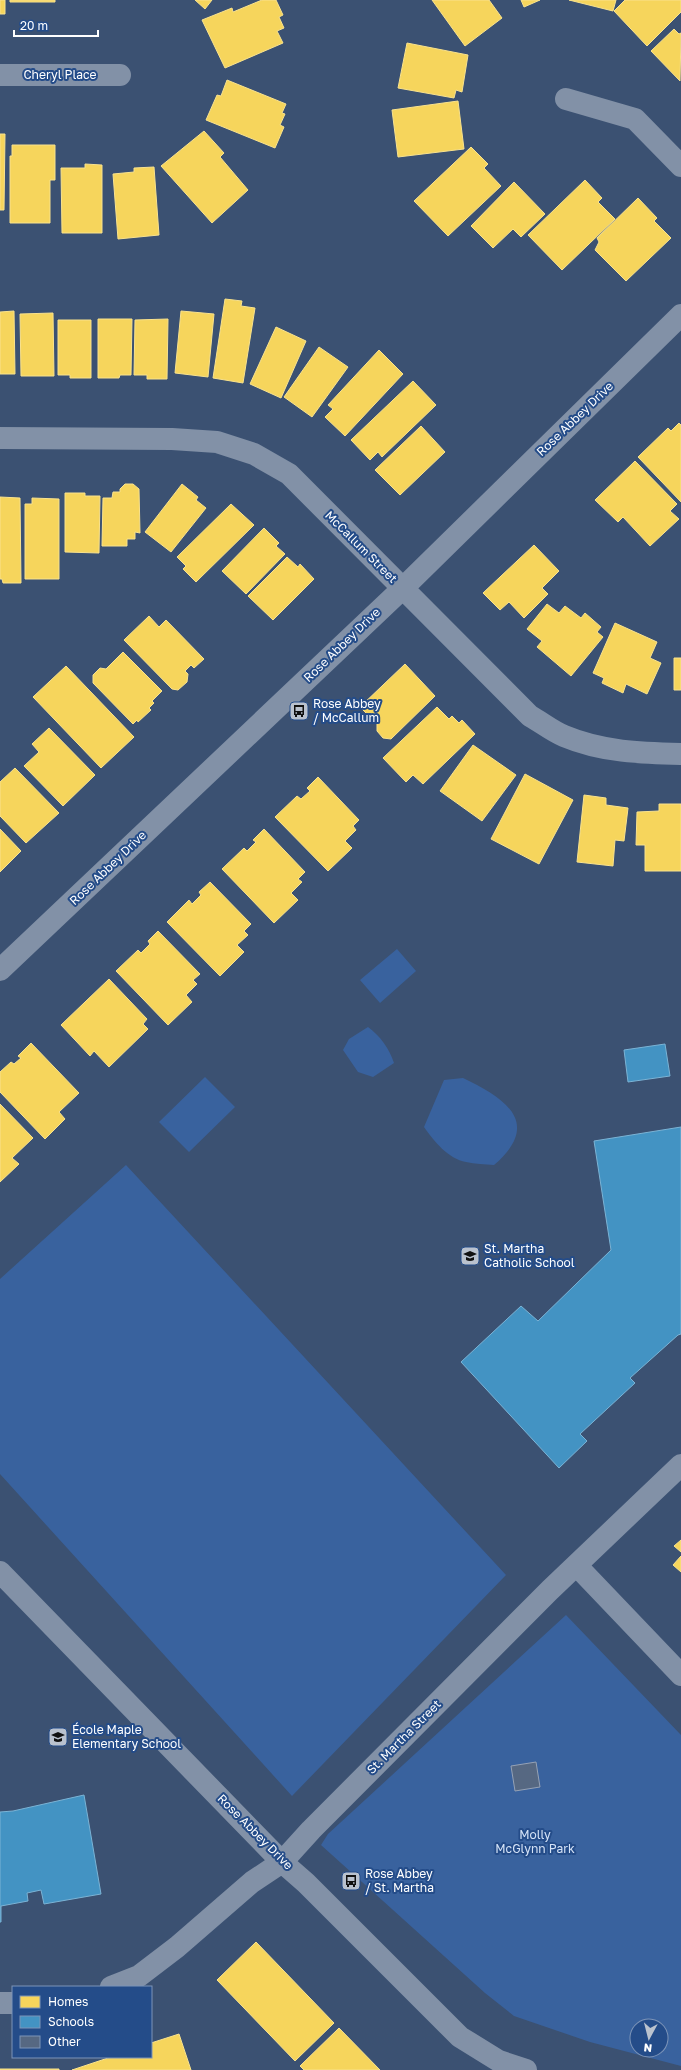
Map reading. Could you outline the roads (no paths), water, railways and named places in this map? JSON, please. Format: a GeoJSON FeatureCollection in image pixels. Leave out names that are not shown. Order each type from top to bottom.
{"type":"FeatureCollection","features":[{"type":"Feature","properties":{"kind":"street","name":"Cheryl Place"},"geometry":{"type":"LineString","coordinates":[[0,75],[120,74]]}},
{"type":"Feature","properties":{"kind":"street"},"geometry":{"type":"LineString","coordinates":[[566,99],[635,118],[681,166]]}},
{"type":"Feature","properties":{"kind":"street","name":"Rose Abbey Drive"},"geometry":{"type":"LineString","coordinates":[[0,970],[402,588],[681,315]]}},
{"type":"Feature","properties":{"kind":"street","name":"McCallum Street"},"geometry":{"type":"LineString","coordinates":[[0,438],[172,439],[217,442],[254,454],[288,474],[530,716],[563,736],[598,748],[633,753],[681,754]]}},
{"type":"Feature","properties":{"kind":"street","name":"St. Martha Street"},"geometry":{"type":"LineString","coordinates":[[114,1986],[140,1976],[177,1947],[252,1882],[282,1862],[311,1830],[467,1674],[681,1465]]}},
{"type":"Feature","properties":{"kind":"street"},"geometry":{"type":"LineString","coordinates":[[577,1566],[681,1675]]}},
{"type":"Feature","properties":{"kind":"street","name":"Rose Abbey Drive"},"geometry":{"type":"LineString","coordinates":[[0,1572],[282,1862],[306,1883],[460,2037],[499,2061],[526,2070]]}},
{"type":"Feature","properties":{"kind":"street"},"geometry":{"type":"LineString","coordinates":[[0,2003],[12,2003]]}},
{"type":"Feature","properties":{"kind":"place","name":"Rose Abbey / McCallum"},"geometry":{"type":"Point","coordinates":[299,711]}},
{"type":"Feature","properties":{"kind":"place","name":"St. Martha Catholic School"},"geometry":{"type":"Point","coordinates":[470,1256]}},
{"type":"Feature","properties":{"kind":"place","name":"École Maple Elementary School"},"geometry":{"type":"Point","coordinates":[58,1737]}},
{"type":"Feature","properties":{"kind":"place","name":"Rose Abbey / St. Martha"},"geometry":{"type":"Point","coordinates":[351,1881]}},
{"type":"Feature","properties":{"kind":"park label","name":"Molly McGlynn Park"},"geometry":{"type":"Point","coordinates":[535,1842]}}]}
